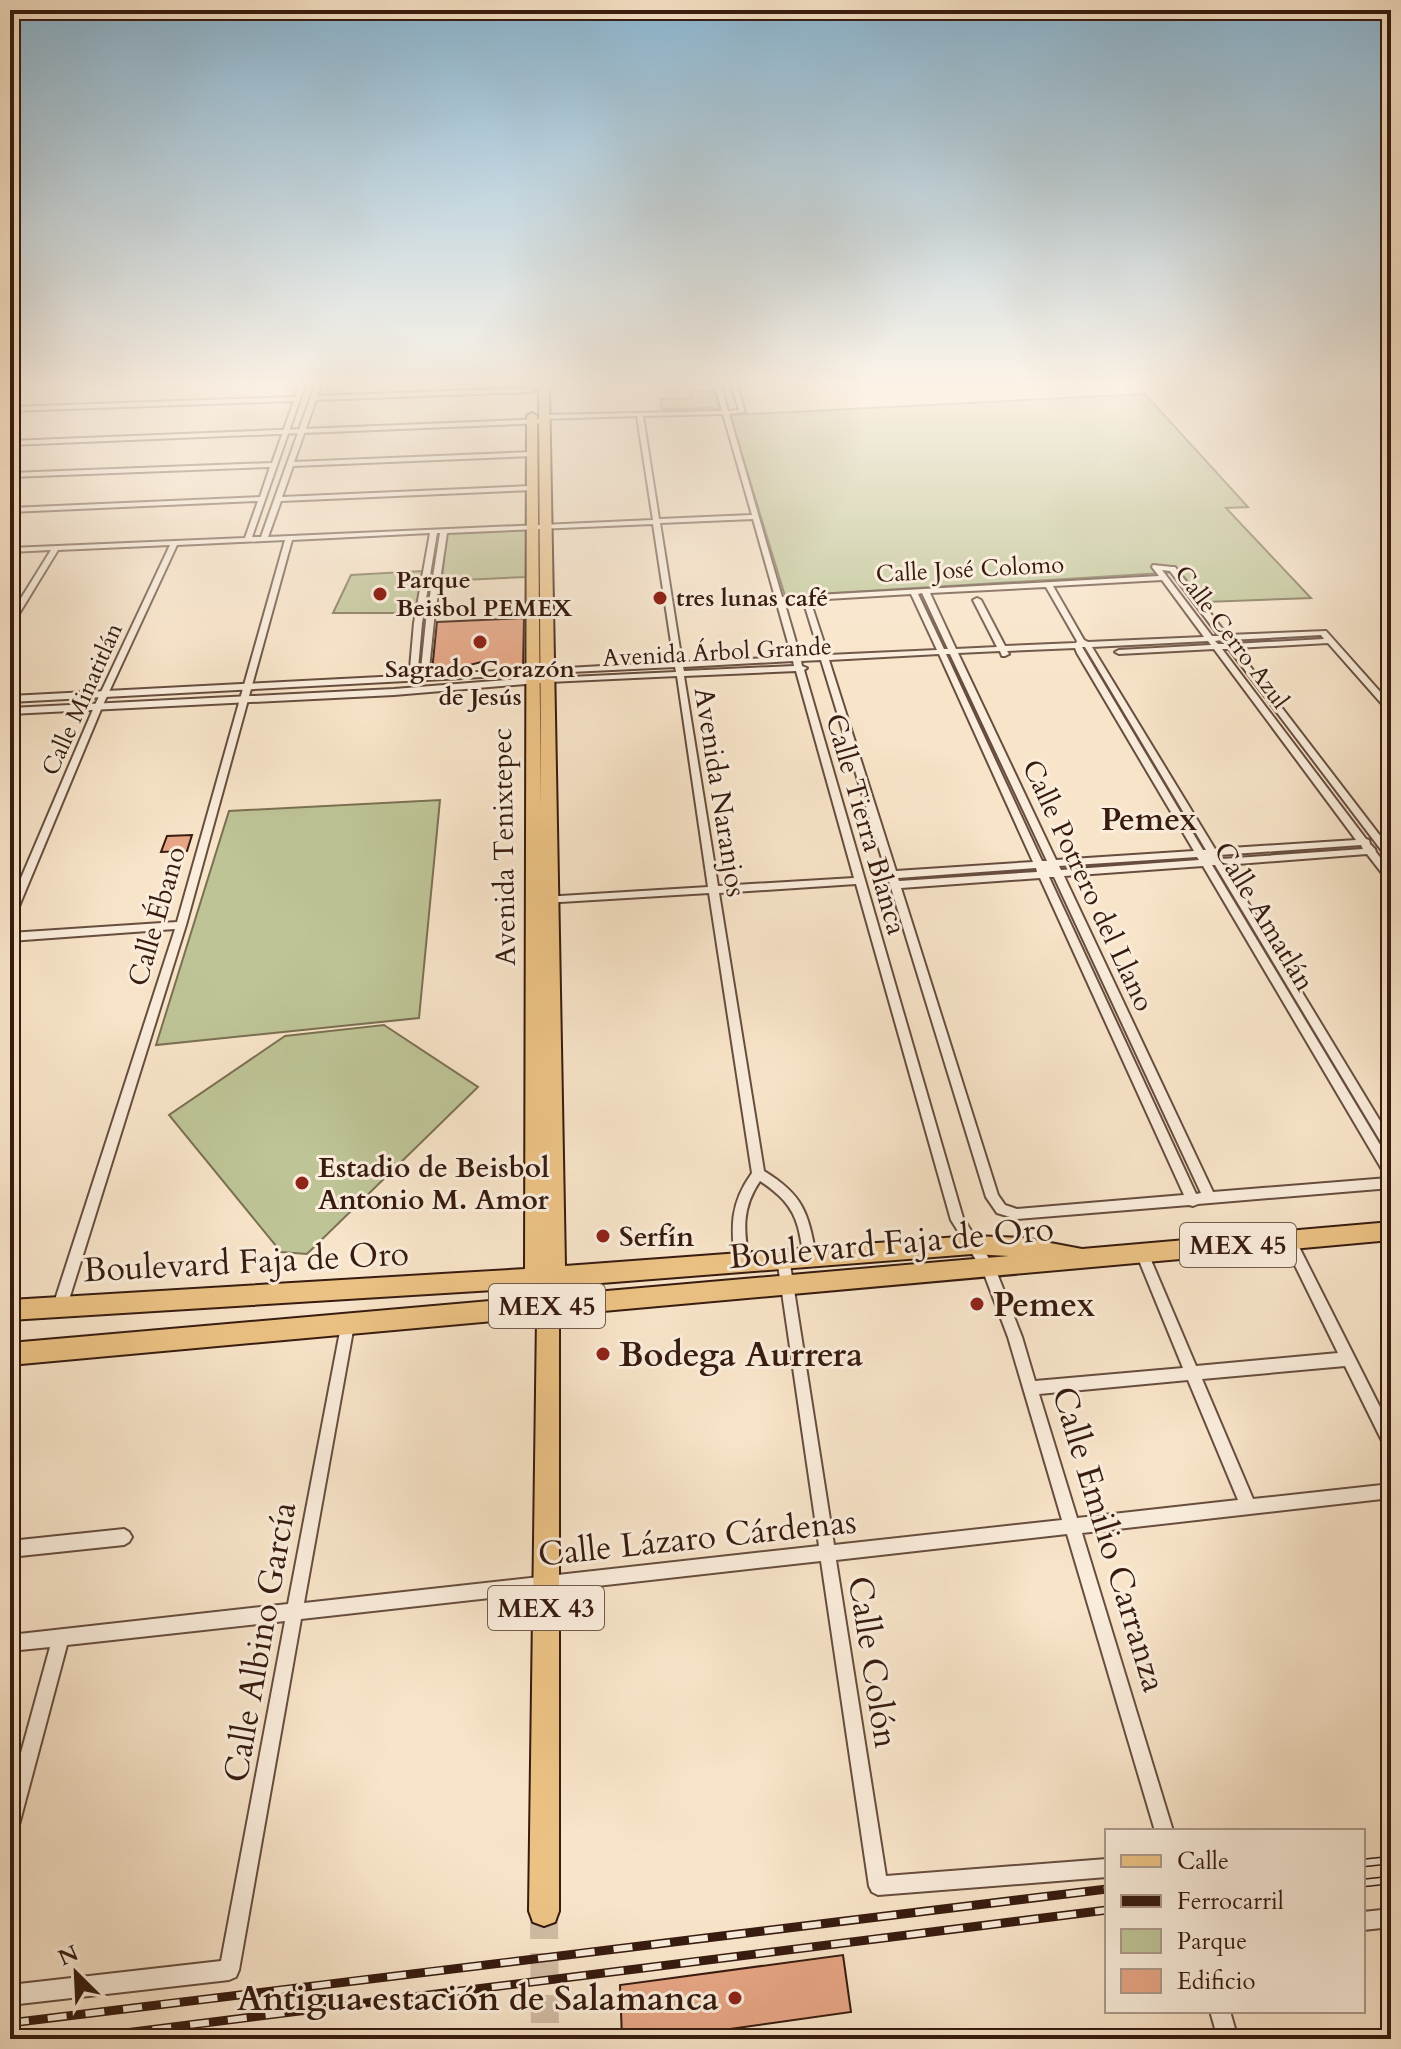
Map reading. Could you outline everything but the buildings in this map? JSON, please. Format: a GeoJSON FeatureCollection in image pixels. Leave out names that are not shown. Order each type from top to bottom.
{"type":"FeatureCollection","features":[{"type":"Feature","properties":{"kind":"main road","name":"Avenida Tenixtepec"},"geometry":{"type":"LineString","coordinates":[[532,481],[539,527],[549,675],[551,900],[544,1052],[546,1277],[542,1307]]}},
{"type":"Feature","properties":{"kind":"main road","name":"Avenida Tenixtepec"},"geometry":{"type":"LineString","coordinates":[[540,481],[531,676],[533,901],[544,1052]]}},
{"type":"Feature","properties":{"kind":"main road"},"geometry":{"type":"LineString","coordinates":[[532,777],[550,776]]}},
{"type":"Feature","properties":{"kind":"main road","name":"MEX 45"},"geometry":{"type":"LineString","coordinates":[[1085,1260],[1391,1231]]}},
{"type":"Feature","properties":{"kind":"main road","name":"Boulevard Faja de Oro"},"geometry":{"type":"LineString","coordinates":[[10,1310],[546,1277],[972,1245],[1058,1251],[1085,1260]]}},
{"type":"Feature","properties":{"kind":"main road","name":"Boulevard Faja de Oro"},"geometry":{"type":"LineString","coordinates":[[10,1354],[1085,1260]]}},
{"type":"Feature","properties":{"kind":"main road"},"geometry":{"type":"LineString","coordinates":[[10,1316],[60,1306]]}},
{"type":"Feature","properties":{"kind":"main road","name":"MEX 43"},"geometry":{"type":"LineString","coordinates":[[542,1307],[546,1584],[544,1911]]}},
{"type":"Feature","properties":{"kind":"street"},"geometry":{"type":"LineString","coordinates":[[248,540],[268,481]]}},
{"type":"Feature","properties":{"kind":"street"},"geometry":{"type":"LineString","coordinates":[[264,539],[284,481]]}},
{"type":"Feature","properties":{"kind":"street","name":"Avenida Naranjos"},"geometry":{"type":"LineString","coordinates":[[650,481],[758,1174]]}},
{"type":"Feature","properties":{"kind":"street","name":"Calle Tierra Blanca"},"geometry":{"type":"LineString","coordinates":[[745,481],[957,1220],[988,1268]]}},
{"type":"Feature","properties":{"kind":"street"},"geometry":{"type":"LineString","coordinates":[[278,499],[532,488]]}},
{"type":"Feature","properties":{"kind":"street"},"geometry":{"type":"LineString","coordinates":[[10,510],[262,499]]}},
{"type":"Feature","properties":{"kind":"street"},"geometry":{"type":"LineString","coordinates":[[10,550],[757,517]]}},
{"type":"Feature","properties":{"kind":"street"},"geometry":{"type":"LineString","coordinates":[[419,680],[418,623],[434,531]]}},
{"type":"Feature","properties":{"kind":"street"},"geometry":{"type":"LineString","coordinates":[[419,680],[444,531]]}},
{"type":"Feature","properties":{"kind":"street","name":"Calle Ébano"},"geometry":{"type":"LineString","coordinates":[[60,1306],[181,925],[289,538]]}},
{"type":"Feature","properties":{"kind":"street","name":"Calle Minatitlán"},"geometry":{"type":"LineString","coordinates":[[10,916],[101,701],[174,543]]}},
{"type":"Feature","properties":{"kind":"street"},"geometry":{"type":"LineString","coordinates":[[10,622],[56,548]]}},
{"type":"Feature","properties":{"kind":"street","name":"Calle Cerro Azul"},"geometry":{"type":"LineString","coordinates":[[1385,850],[1172,569],[1156,567],[1391,879]]}},
{"type":"Feature","properties":{"kind":"street","name":"Calle José Colomo"},"geometry":{"type":"LineString","coordinates":[[781,599],[1162,578]]}},
{"type":"Feature","properties":{"kind":"street","name":"Calle Amatlán"},"geometry":{"type":"LineString","coordinates":[[1048,584],[1391,1174]]}},
{"type":"Feature","properties":{"kind":"street","name":"Calle Potrero del Llano"},"geometry":{"type":"LineString","coordinates":[[920,592],[1041,870],[1193,1201]]}},
{"type":"Feature","properties":{"kind":"street"},"geometry":{"type":"LineString","coordinates":[[806,598],[992,1197],[1001,1209],[1017,1214],[1391,1183]]}},
{"type":"Feature","properties":{"kind":"street"},"geometry":{"type":"LineString","coordinates":[[977,600],[1005,654]]}},
{"type":"Feature","properties":{"kind":"street"},"geometry":{"type":"LineString","coordinates":[[1186,610],[1203,609]]}},
{"type":"Feature","properties":{"kind":"street"},"geometry":{"type":"LineString","coordinates":[[1195,621],[1211,620]]}},
{"type":"Feature","properties":{"kind":"street","name":"Avenida Árbol Grande"},"geometry":{"type":"LineString","coordinates":[[10,711],[101,701],[549,675],[1211,643],[1323,633],[1330,641]]}},
{"type":"Feature","properties":{"kind":"street"},"geometry":{"type":"LineString","coordinates":[[1330,641],[1391,709]]}},
{"type":"Feature","properties":{"kind":"street","name":"Avenida Árbol Grande"},"geometry":{"type":"LineString","coordinates":[[1228,642],[1330,641]]}},
{"type":"Feature","properties":{"kind":"street","name":"Calle Potrero del Llano"},"geometry":{"type":"LineString","coordinates":[[950,657],[1055,868],[1210,1199]]}},
{"type":"Feature","properties":{"kind":"street","name":"Avenida Árbol Grande"},"geometry":{"type":"LineString","coordinates":[[243,694],[419,680],[531,676]]}},
{"type":"Feature","properties":{"kind":"street","name":"Avenida Árbol Grande"},"geometry":{"type":"LineString","coordinates":[[10,699],[101,701]]}},
{"type":"Feature","properties":{"kind":"street"},"geometry":{"type":"LineString","coordinates":[[1284,738],[1299,736]]}},
{"type":"Feature","properties":{"kind":"street"},"geometry":{"type":"LineString","coordinates":[[892,880],[1366,846],[1385,850]]}},
{"type":"Feature","properties":{"kind":"street","name":"Calle Amatlán"},"geometry":{"type":"LineString","coordinates":[[1208,857],[1391,1149]]}},
{"type":"Feature","properties":{"kind":"street"},"geometry":{"type":"LineString","coordinates":[[533,901],[859,881]]}},
{"type":"Feature","properties":{"kind":"street"},"geometry":{"type":"LineString","coordinates":[[10,937],[181,925]]}},
{"type":"Feature","properties":{"kind":"street"},"geometry":{"type":"LineString","coordinates":[[742,1262],[737,1220],[739,1204],[758,1174],[787,1192],[798,1204],[804,1219],[810,1256]]}},
{"type":"Feature","properties":{"kind":"street"},"geometry":{"type":"LineString","coordinates":[[1289,1241],[1391,1444]]}},
{"type":"Feature","properties":{"kind":"street"},"geometry":{"type":"LineString","coordinates":[[1142,1253],[1248,1506]]}},
{"type":"Feature","properties":{"kind":"street","name":"Calle Colón"},"geometry":{"type":"LineString","coordinates":[[783,1258],[878,1886],[1105,1868]]}},
{"type":"Feature","properties":{"kind":"street","name":"Calle Emilio Carranza"},"geometry":{"type":"LineString","coordinates":[[988,1268],[1031,1388],[1163,1829]]}},
{"type":"Feature","properties":{"kind":"street","name":"Calle Albino García"},"geometry":{"type":"LineString","coordinates":[[10,1995],[229,1970],[347,1325]]}},
{"type":"Feature","properties":{"kind":"street"},"geometry":{"type":"LineString","coordinates":[[1031,1388],[1349,1359]]}},
{"type":"Feature","properties":{"kind":"street","name":"Calle Lázaro Cárdenas"},"geometry":{"type":"LineString","coordinates":[[10,1643],[1391,1491]]}},
{"type":"Feature","properties":{"kind":"street"},"geometry":{"type":"LineString","coordinates":[[10,1549],[124,1537]]}},
{"type":"Feature","properties":{"kind":"street"},"geometry":{"type":"LineString","coordinates":[[10,1825],[61,1638]]}},
{"type":"Feature","properties":{"kind":"street"},"geometry":{"type":"LineString","coordinates":[[1365,1921],[1391,1918]]}},
{"type":"Feature","properties":{"kind":"street"},"geometry":{"type":"LineString","coordinates":[[1221,2013],[1228,2039]]}},
{"type":"Feature","properties":{"kind":"green space"},"geometry":{"type":"Polygon","coordinates":[[[750,481],[1224,481],[1248,507],[1226,508],[1311,598],[1205,602],[1179,572],[785,596],[750,481]]]}},
{"type":"Feature","properties":{"kind":"green space"},"geometry":{"type":"Polygon","coordinates":[[[528,528],[526,577],[442,581],[446,532],[528,528]]]}},
{"type":"Feature","properties":{"kind":"green space","name":"Parque Beisbol PEMEX"},"geometry":{"type":"Polygon","coordinates":[[[422,571],[416,613],[333,613],[351,575],[422,571]]]}},
{"type":"Feature","properties":{"kind":"green space"},"geometry":{"type":"Polygon","coordinates":[[[440,800],[419,1018],[156,1045],[229,811],[440,800]]]}},
{"type":"Feature","properties":{"kind":"green space","name":"Estadio de Beisbol Antonio M. Amor"},"geometry":{"type":"Polygon","coordinates":[[[384,1025],[478,1087],[307,1254],[281,1252],[169,1115],[285,1036],[384,1025]]]}},
{"type":"Feature","properties":{"kind":"tunnel"},"geometry":{"type":"LineString","coordinates":[[544,1911],[545,2039]]}},
{"type":"Feature","properties":{"kind":"railway"},"geometry":{"type":"LineString","coordinates":[[1365,1863],[1391,1860]]}},
{"type":"Feature","properties":{"kind":"railway"},"geometry":{"type":"LineString","coordinates":[[1365,1883],[1391,1880]]}},
{"type":"Feature","properties":{"kind":"railway"},"geometry":{"type":"LineString","coordinates":[[10,2023],[1105,1889]]}},
{"type":"Feature","properties":{"kind":"railway"},"geometry":{"type":"LineString","coordinates":[[77,2039],[1105,1910]]}},
{"type":"Feature","properties":{"kind":"place","name":"Parque Beisbol PEMEX"},"geometry":{"type":"Point","coordinates":[380,594]}},
{"type":"Feature","properties":{"kind":"place","name":"tres lunas café"},"geometry":{"type":"Point","coordinates":[660,598]}},
{"type":"Feature","properties":{"kind":"place","name":"Sagrado Corazón de Jesús"},"geometry":{"type":"Point","coordinates":[480,642]}},
{"type":"Feature","properties":{"kind":"place","name":"Estadio de Beisbol Antonio M. Amor"},"geometry":{"type":"Point","coordinates":[302,1183]}},
{"type":"Feature","properties":{"kind":"place","name":"Serfín"},"geometry":{"type":"Point","coordinates":[603,1236]}},
{"type":"Feature","properties":{"kind":"place","name":"Pemex"},"geometry":{"type":"Point","coordinates":[977,1304]}},
{"type":"Feature","properties":{"kind":"place","name":"Bodega Aurrera"},"geometry":{"type":"Point","coordinates":[603,1354]}},
{"type":"Feature","properties":{"kind":"place","name":"Antigua estación de Salamanca"},"geometry":{"type":"Point","coordinates":[735,1998]}},
{"type":"Feature","properties":{"kind":"district","name":"Pemex"},"geometry":{"type":"Point","coordinates":[1149,819]}}]}
